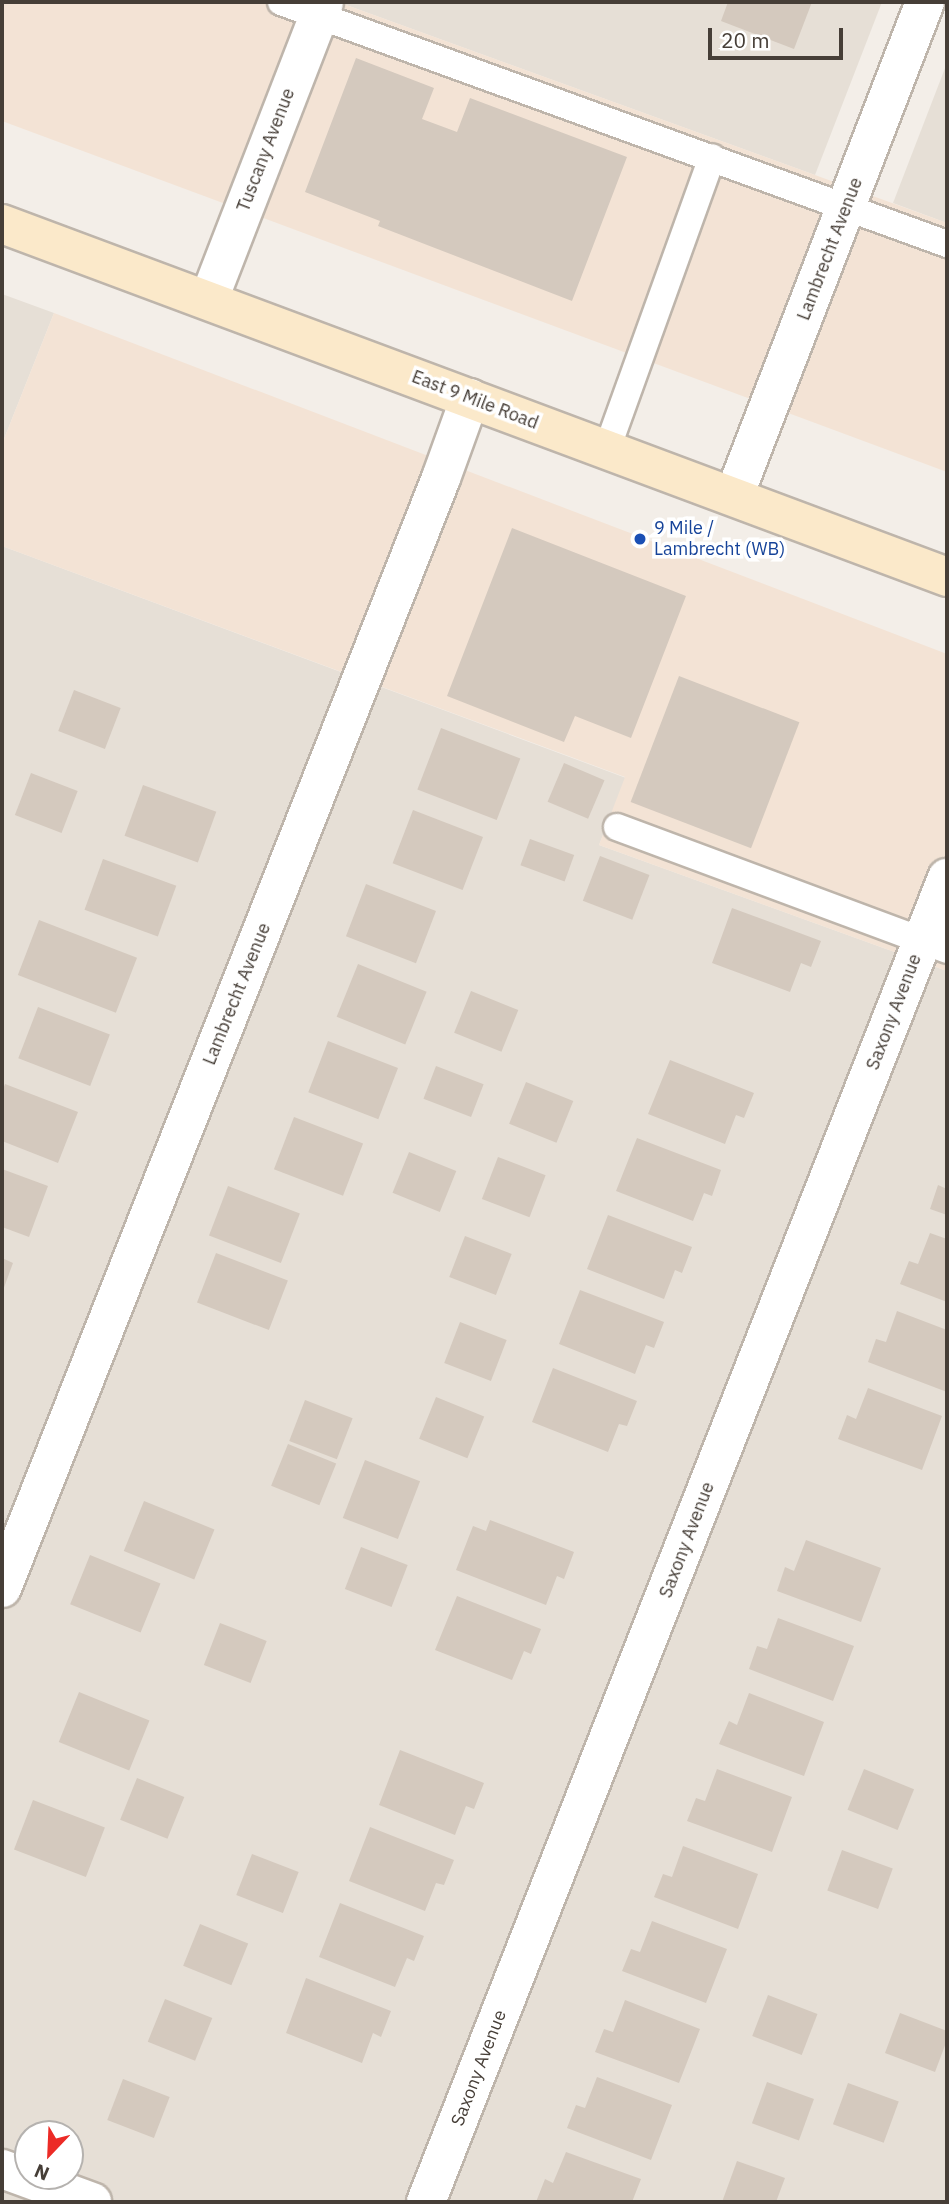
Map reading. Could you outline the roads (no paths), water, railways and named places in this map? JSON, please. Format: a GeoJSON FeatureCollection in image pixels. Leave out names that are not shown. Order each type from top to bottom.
{"type":"FeatureCollection","features":[{"type":"Feature","properties":{"kind":"main road","name":"East 9 Mile Road"},"geometry":{"type":"LineString","coordinates":[[2,224],[209,299],[947,577]]}},
{"type":"Feature","properties":{"kind":"street","name":"Lambrecht Avenue"},"geometry":{"type":"LineString","coordinates":[[734,496],[925,2]]}},
{"type":"Feature","properties":{"kind":"street","name":"Tuscany Avenue"},"geometry":{"type":"LineString","coordinates":[[209,299],[322,9]]}},
{"type":"Feature","properties":{"kind":"street","name":"Lambrecht Avenue"},"geometry":{"type":"LineString","coordinates":[[2,1588],[431,504],[470,398]]}},
{"type":"Feature","properties":{"kind":"street","name":"Saxony Avenue"},"geometry":{"type":"LineString","coordinates":[[426,2202],[935,945],[947,878]]}},
{"type":"Feature","properties":{"kind":"street"},"geometry":{"type":"LineString","coordinates":[[2,2169],[92,2202]]}},
{"type":"Feature","properties":{"kind":"lane"},"geometry":{"type":"LineString","coordinates":[[281,2],[322,9],[947,244]]}},
{"type":"Feature","properties":{"kind":"lane"},"geometry":{"type":"LineString","coordinates":[[607,449],[712,157]]}},
{"type":"Feature","properties":{"kind":"lane"},"geometry":{"type":"LineString","coordinates":[[617,827],[935,945]]}},
{"type":"Feature","properties":{"kind":"place","name":"9 Mile / Lambrecht (WB)"},"geometry":{"type":"Point","coordinates":[640,539]}}]}
